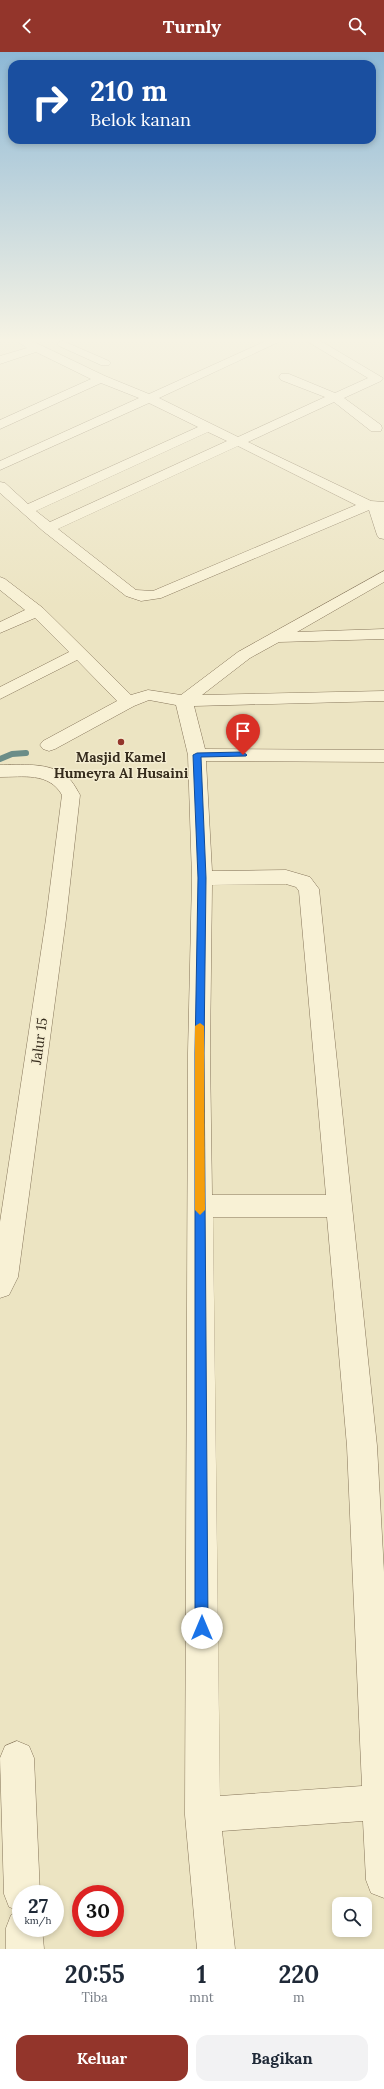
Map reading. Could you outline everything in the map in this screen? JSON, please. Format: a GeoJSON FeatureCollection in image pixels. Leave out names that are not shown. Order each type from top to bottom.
{"type":"FeatureCollection","features":[{"type":"Feature","properties":{"kind":"street"},"geometry":{"type":"LineString","coordinates":[[0,466],[84,429]]}},
{"type":"Feature","properties":{"kind":"street"},"geometry":{"type":"LineString","coordinates":[[26,510],[205,429]]}},
{"type":"Feature","properties":{"kind":"street"},"geometry":{"type":"LineString","coordinates":[[211,429],[375,505],[384,535]]}},
{"type":"Feature","properties":{"kind":"street"},"geometry":{"type":"LineString","coordinates":[[48,528],[268,429]]}},
{"type":"Feature","properties":{"kind":"street"},"geometry":{"type":"LineString","coordinates":[[0,486],[48,528],[131,593],[149,597],[375,505]]}},
{"type":"Feature","properties":{"kind":"street"},"geometry":{"type":"LineString","coordinates":[[184,701],[244,655],[384,576]]}},
{"type":"Feature","properties":{"kind":"street"},"geometry":{"type":"LineString","coordinates":[[0,582],[37,611],[128,702]]}},
{"type":"Feature","properties":{"kind":"street"},"geometry":{"type":"LineString","coordinates":[[0,628],[37,611]]}},
{"type":"Feature","properties":{"kind":"street"},"geometry":{"type":"LineString","coordinates":[[276,637],[384,634]]}},
{"type":"Feature","properties":{"kind":"street"},"geometry":{"type":"LineString","coordinates":[[0,694],[79,653]]}},
{"type":"Feature","properties":{"kind":"street"},"geometry":{"type":"LineString","coordinates":[[49,745],[128,702],[148,695],[184,701],[384,696]]}},
{"type":"Feature","properties":{"kind":"street"},"geometry":{"type":"LineString","coordinates":[[184,701],[197,755],[202,878],[200,1053],[202,1815],[216,1949]]}},
{"type":"Feature","properties":{"kind":"street"},"geometry":{"type":"LineString","coordinates":[[197,755],[274,754],[355,758],[384,756]]}},
{"type":"Feature","properties":{"kind":"street","name":"Jalur 15"},"geometry":{"type":"LineString","coordinates":[[0,770],[30,772],[55,776],[64,784],[71,795],[56,919],[5,1277],[0,1286]]}},
{"type":"Feature","properties":{"kind":"street"},"geometry":{"type":"LineString","coordinates":[[202,878],[286,877],[303,882],[309,889],[362,1446],[384,1880]]}},
{"type":"Feature","properties":{"kind":"street"},"geometry":{"type":"LineString","coordinates":[[200,1206],[340,1206]]}},
{"type":"Feature","properties":{"kind":"street"},"geometry":{"type":"LineString","coordinates":[[17,1758],[22,1885]]}},
{"type":"Feature","properties":{"kind":"street"},"geometry":{"type":"LineString","coordinates":[[202,1815],[380,1802]]}},
{"type":"Feature","properties":{"kind":"street"},"geometry":{"type":"LineString","coordinates":[[24,1937],[25,1949]]}},
{"type":"Feature","properties":{"kind":"waterway"},"geometry":{"type":"LineString","coordinates":[[0,759],[12,754],[26,753]]}},
{"type":"Feature","properties":{"kind":"slow traffic"},"geometry":{"type":"LineString","coordinates":[[200,1026],[200,1210]]}},
{"type":"Feature","properties":{"kind":"place","name":"Masjid Kamel Humeyra Al Husaini"},"geometry":{"type":"Point","coordinates":[121,742]}},
{"type":"Feature","properties":{"kind":"route"},"geometry":{"type":"LineString","coordinates":[[202,1628],[200,1053],[202,878],[197,755],[243,755]]}}]}
